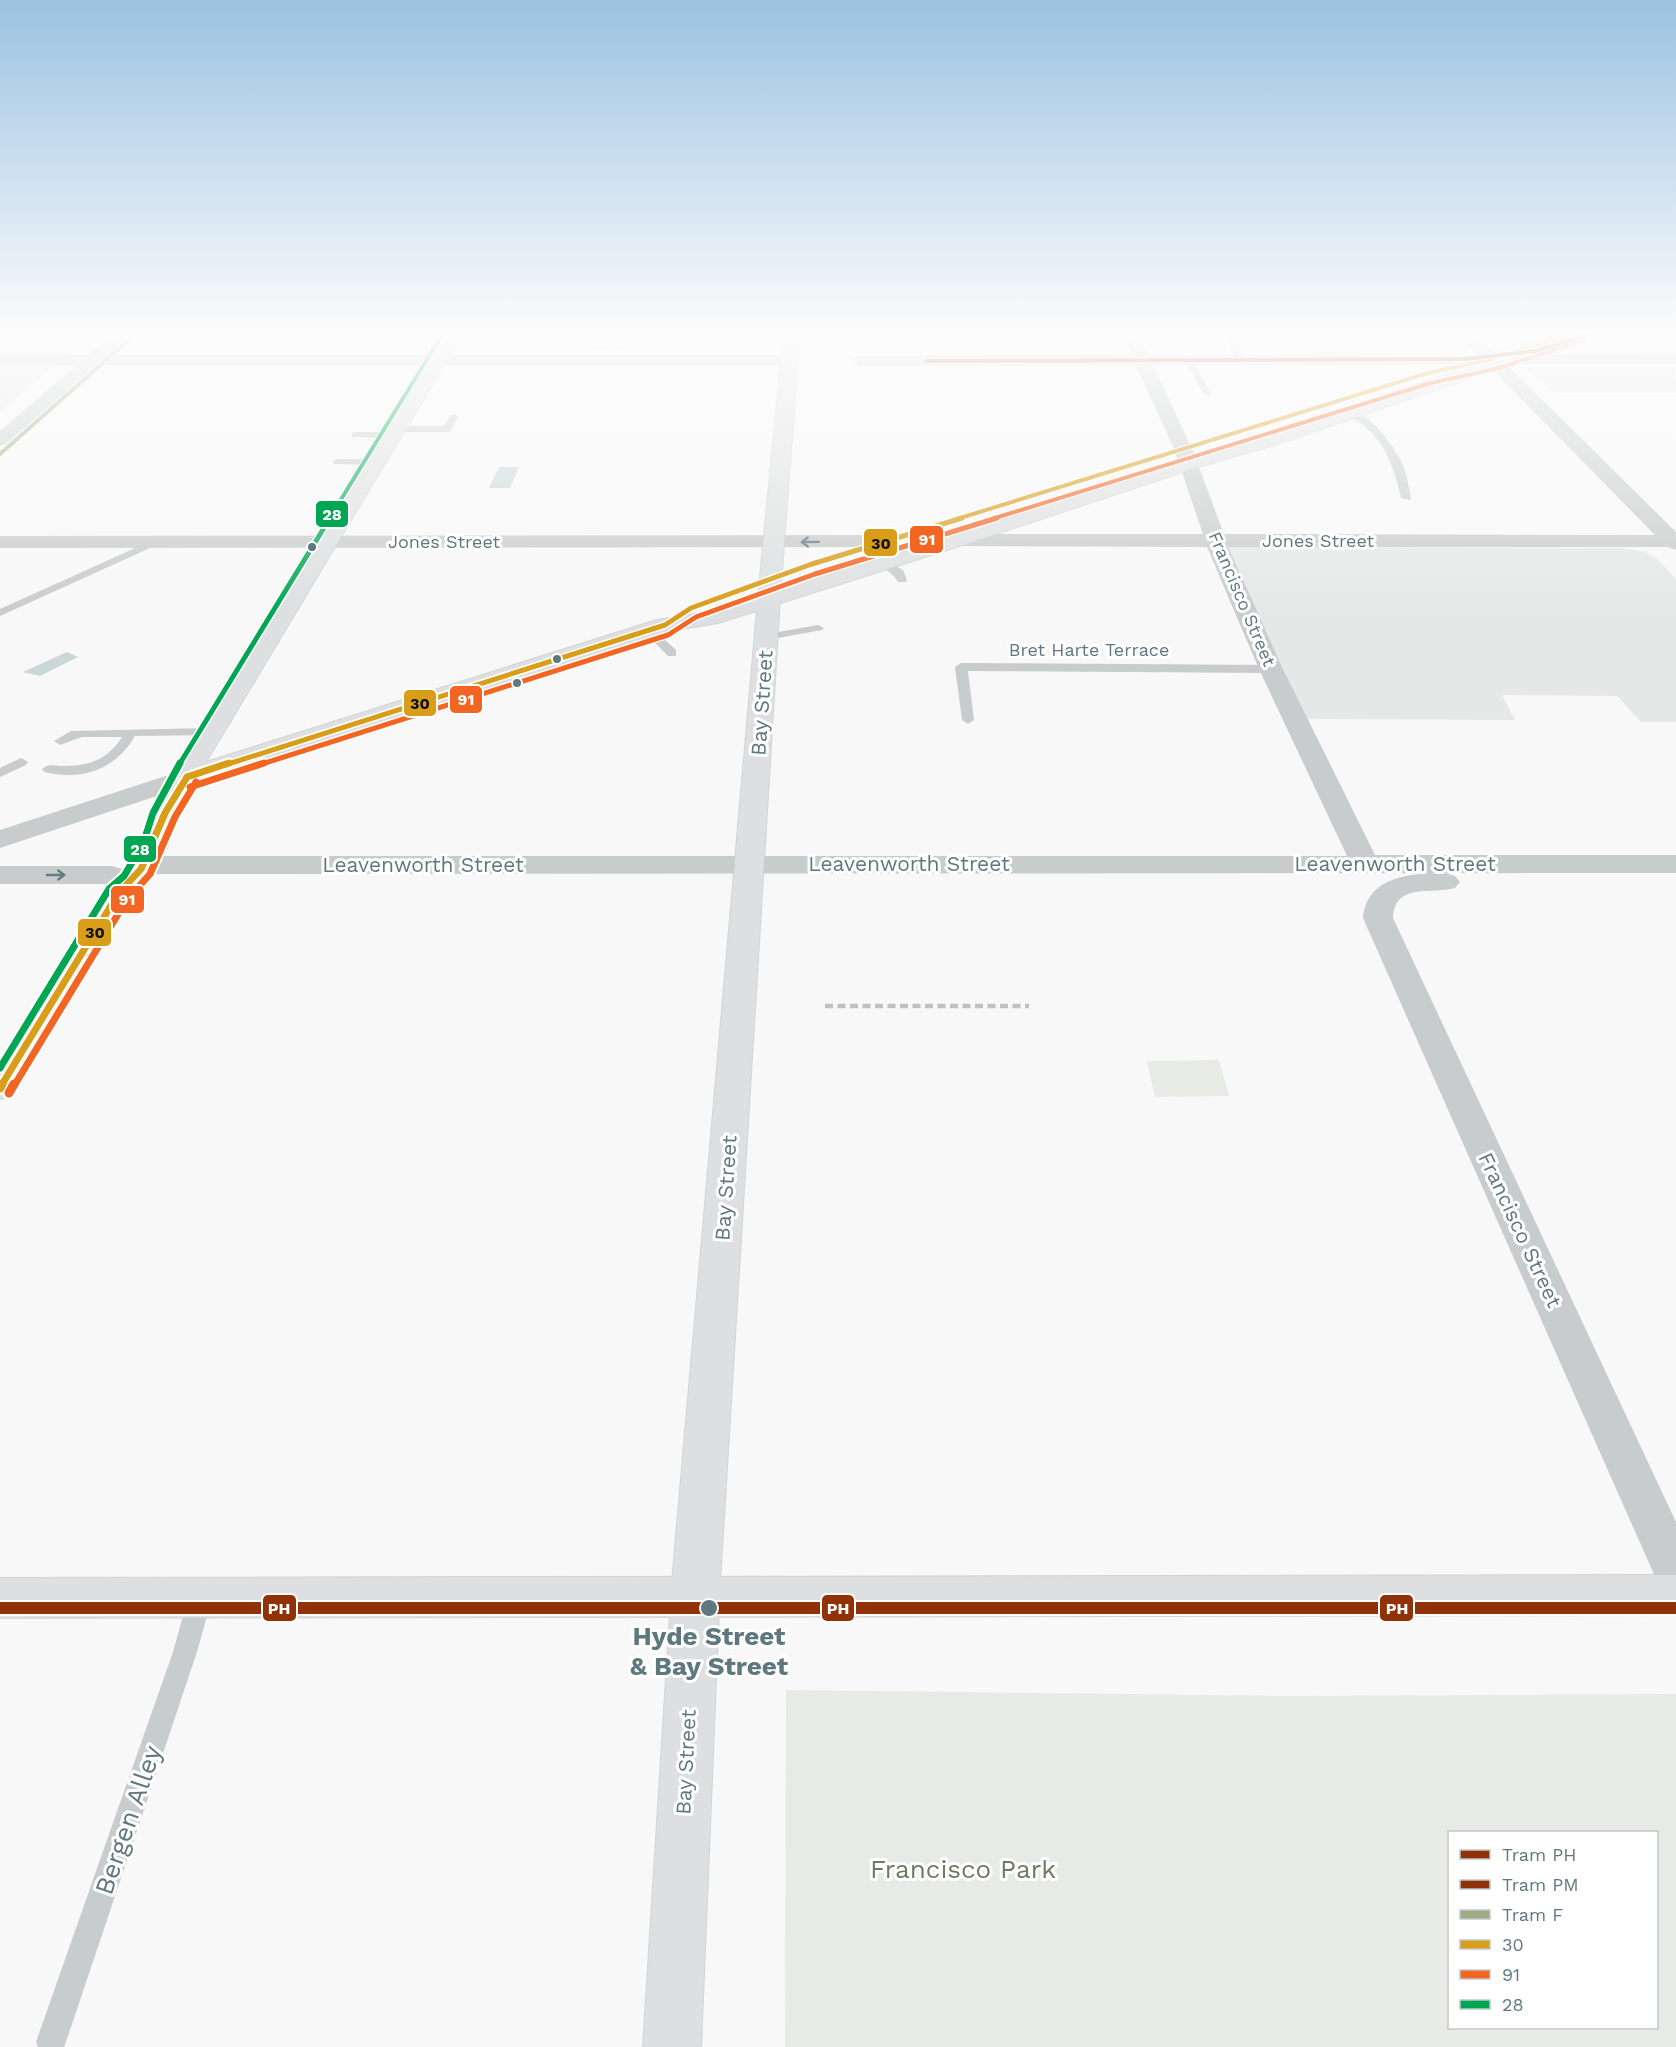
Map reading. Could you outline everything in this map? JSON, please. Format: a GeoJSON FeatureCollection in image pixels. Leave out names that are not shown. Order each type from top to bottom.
{"type":"FeatureCollection","features":[{"type":"Feature","properties":{"kind":"main road"},"geometry":{"type":"LineString","coordinates":[[115,884],[132,883],[153,848],[163,817],[210,732],[398,426]]}},
{"type":"Feature","properties":{"kind":"main road","name":"Bay Street"},"geometry":{"type":"LineString","coordinates":[[672,2047],[696,1595],[784,426]]}},
{"type":"Feature","properties":{"kind":"main road"},"geometry":{"type":"LineString","coordinates":[[770,589],[884,562],[959,540],[1276,426]]}},
{"type":"Feature","properties":{"kind":"main road"},"geometry":{"type":"LineString","coordinates":[[187,777],[657,627],[710,618],[770,589],[889,541],[1185,457],[1272,440],[1314,426]]}},
{"type":"Feature","properties":{"kind":"main road"},"geometry":{"type":"LineString","coordinates":[[0,1088],[115,884],[127,850],[163,817]]}},
{"type":"Feature","properties":{"kind":"main road"},"geometry":{"type":"LineString","coordinates":[[0,1598],[1676,1595]]}},
{"type":"Feature","properties":{"kind":"street"},"geometry":{"type":"LineString","coordinates":[[0,440],[17,426]]}},
{"type":"Feature","properties":{"kind":"street","name":"Francisco Street"},"geometry":{"type":"LineString","coordinates":[[1171,426],[1185,457],[1219,554],[1270,669],[1377,877],[1380,902],[1378,918],[1676,1572]]}},
{"type":"Feature","properties":{"kind":"street"},"geometry":{"type":"LineString","coordinates":[[1556,426],[1675,542]]}},
{"type":"Feature","properties":{"kind":"street","name":"Jones Street"},"geometry":{"type":"LineString","coordinates":[[959,540],[1675,542]]}},
{"type":"Feature","properties":{"kind":"street","name":"Jones Street"},"geometry":{"type":"LineString","coordinates":[[0,542],[889,541]]}},
{"type":"Feature","properties":{"kind":"street"},"geometry":{"type":"LineString","coordinates":[[0,839],[187,777]]}},
{"type":"Feature","properties":{"kind":"street","name":"Leavenworth Street"},"geometry":{"type":"LineString","coordinates":[[143,865],[751,864],[1377,877],[1676,864]]}},
{"type":"Feature","properties":{"kind":"street"},"geometry":{"type":"LineString","coordinates":[[0,876],[115,884]]}},
{"type":"Feature","properties":{"kind":"street","name":"Leavenworth Street"},"geometry":{"type":"LineString","coordinates":[[1377,877],[1411,884],[1676,880]]}},
{"type":"Feature","properties":{"kind":"lane"},"geometry":{"type":"LineString","coordinates":[[355,435],[447,429],[449,426]]}},
{"type":"Feature","properties":{"kind":"lane"},"geometry":{"type":"LineString","coordinates":[[1371,426],[1397,462],[1406,498]]}},
{"type":"Feature","properties":{"kind":"lane"},"geometry":{"type":"LineString","coordinates":[[337,462],[376,462]]}},
{"type":"Feature","properties":{"kind":"lane"},"geometry":{"type":"LineString","coordinates":[[0,613],[155,542]]}},
{"type":"Feature","properties":{"kind":"lane"},"geometry":{"type":"LineString","coordinates":[[884,562],[899,572],[902,580]]}},
{"type":"Feature","properties":{"kind":"lane"},"geometry":{"type":"LineString","coordinates":[[657,627],[672,653]]}},
{"type":"Feature","properties":{"kind":"lane"},"geometry":{"type":"LineString","coordinates":[[767,637],[818,628]]}},
{"type":"Feature","properties":{"kind":"lane","name":"Bret Harte Terrace"},"geometry":{"type":"LineString","coordinates":[[968,720],[961,667],[1270,669]]}},
{"type":"Feature","properties":{"kind":"lane"},"geometry":{"type":"LineString","coordinates":[[60,741],[71,735],[93,733],[210,732]]}},
{"type":"Feature","properties":{"kind":"lane"},"geometry":{"type":"LineString","coordinates":[[49,769],[78,770],[106,762],[115,756],[131,733]]}},
{"type":"Feature","properties":{"kind":"lane"},"geometry":{"type":"LineString","coordinates":[[0,773],[21,762]]}},
{"type":"Feature","properties":{"kind":"lane","name":"Bergen Alley"},"geometry":{"type":"LineString","coordinates":[[51,2042],[185,1652],[201,1597]]}},
{"type":"Feature","properties":{"kind":"shaded area"},"geometry":{"type":"Polygon","coordinates":[[[499,467],[519,467],[510,488],[489,488],[499,467]]]}},
{"type":"Feature","properties":{"kind":"shaded area"},"geometry":{"type":"Polygon","coordinates":[[[1226,547],[1622,548],[1646,552],[1655,557],[1676,579],[1676,722],[1641,722],[1617,696],[1502,695],[1515,720],[1307,719],[1226,547]]]}},
{"type":"Feature","properties":{"kind":"shaded area"},"geometry":{"type":"Polygon","coordinates":[[[67,652],[78,657],[40,676],[23,672],[67,652]]]}},
{"type":"Feature","properties":{"kind":"green space"},"geometry":{"type":"Polygon","coordinates":[[[1219,1060],[1229,1096],[1155,1097],[1147,1061],[1219,1060]]]}},
{"type":"Feature","properties":{"kind":"green space","name":"Francisco Park"},"geometry":{"type":"Polygon","coordinates":[[[786,1690],[1293,1696],[1676,1694],[1676,2047],[785,2047],[786,1690]]]}},
{"type":"Feature","properties":{"kind":"railway"},"geometry":{"type":"LineString","coordinates":[[825,1006],[1029,1006]]}},
{"type":"Feature","properties":{"kind":"tram line","name":"F"},"geometry":{"type":"LineString","coordinates":[[0,454],[32,426]]}},
{"type":"Feature","properties":{"kind":"tram line","name":"PH"},"geometry":{"type":"LineString","coordinates":[[0,1608],[1676,1608]]}},
{"type":"Feature","properties":{"kind":"transit line","name":"28"},"geometry":{"type":"LineString","coordinates":[[0,1068],[109,889],[124,876],[143,844],[153,813],[193,740],[386,426]]}},
{"type":"Feature","properties":{"kind":"transit line","name":"30"},"geometry":{"type":"LineString","coordinates":[[187,777],[665,625],[691,608],[812,564],[1259,426]]}},
{"type":"Feature","properties":{"kind":"transit line","name":"91"},"geometry":{"type":"LineString","coordinates":[[190,787],[668,635],[696,617],[815,574],[1294,426]]}},
{"type":"Feature","properties":{"kind":"transit line","name":"30"},"geometry":{"type":"LineString","coordinates":[[0,1088],[118,894],[141,869],[165,813],[187,777]]}},
{"type":"Feature","properties":{"kind":"transit line","name":"91"},"geometry":{"type":"LineString","coordinates":[[9,1093],[126,901],[150,874],[175,817],[196,782]]}},
{"type":"Feature","properties":{"kind":"place","name":"Hyde Street & Bay Street"},"geometry":{"type":"Point","coordinates":[709,1608]}}]}
